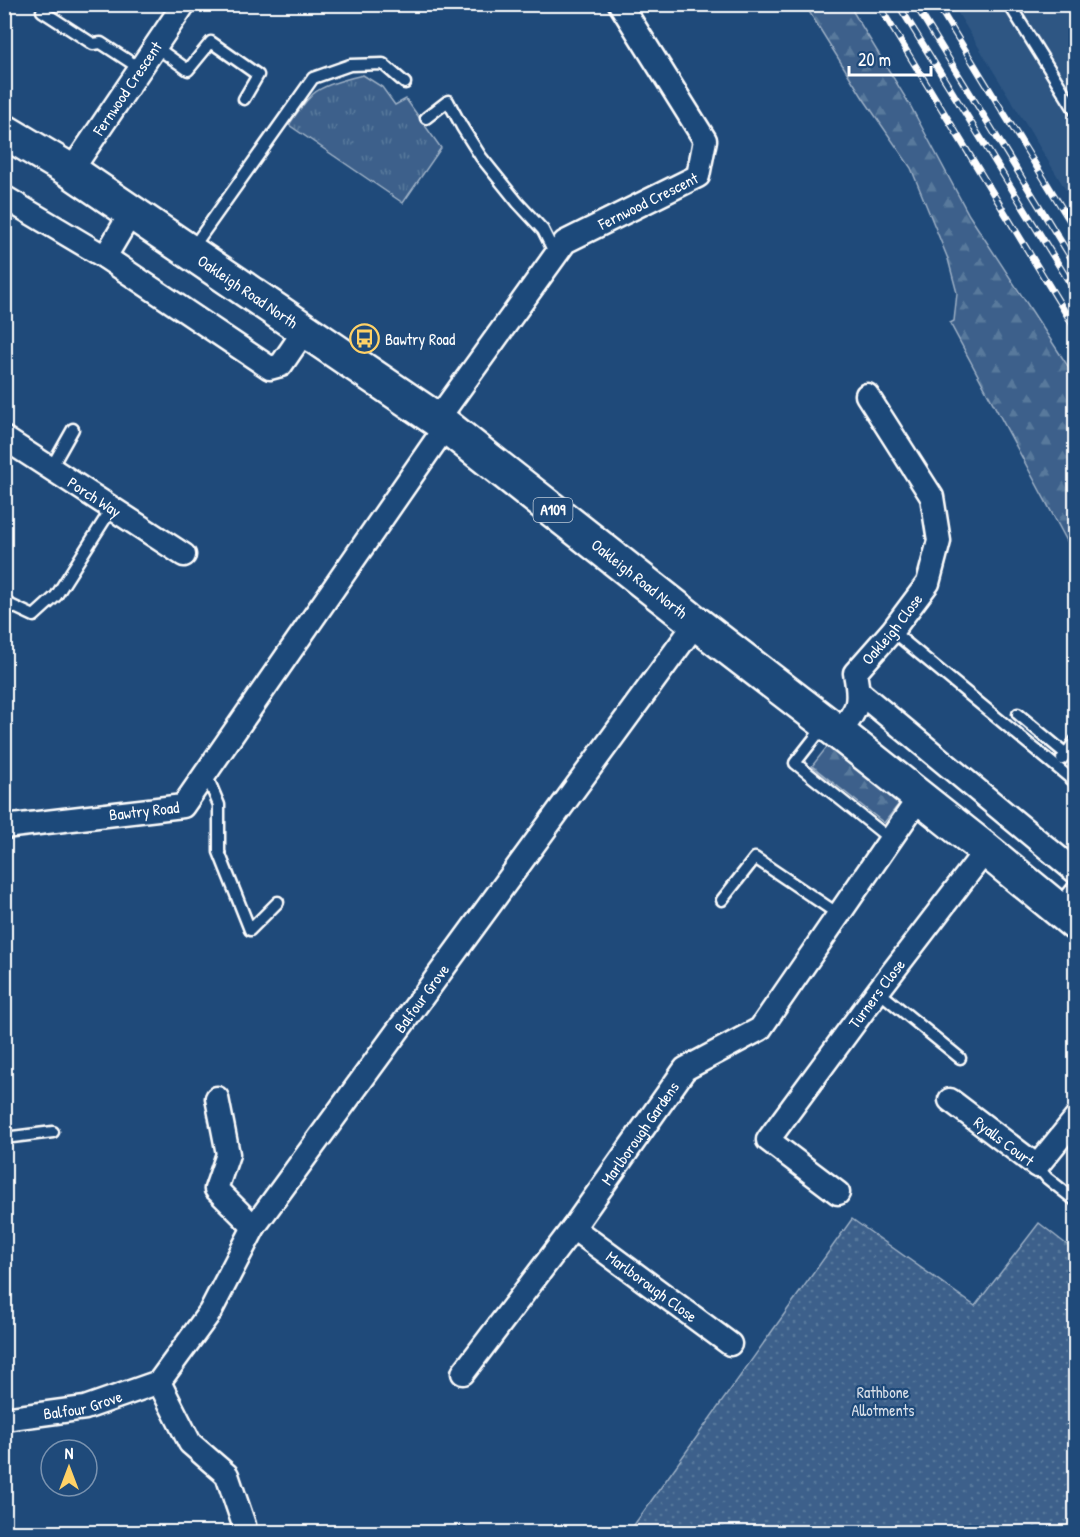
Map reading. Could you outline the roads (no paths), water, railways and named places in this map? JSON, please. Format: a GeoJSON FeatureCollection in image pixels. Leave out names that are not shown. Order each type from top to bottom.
{"type":"FeatureCollection","features":[{"type":"Feature","properties":{"kind":"main road","name":"Oakleigh Road North"},"geometry":{"type":"LineString","coordinates":[[4,130],[71,171],[442,423],[986,850],[1071,910]]}},
{"type":"Feature","properties":{"kind":"street","name":"Fernwood Crescent"},"geometry":{"type":"LineString","coordinates":[[71,171],[184,4]]}},
{"type":"Feature","properties":{"kind":"street","name":"Fernwood Crescent"},"geometry":{"type":"LineString","coordinates":[[442,423],[555,254],[566,242],[698,176],[705,140],[620,4]]}},
{"type":"Feature","properties":{"kind":"street"},"geometry":{"type":"LineString","coordinates":[[4,197],[105,257],[270,368],[281,365],[304,330]]}},
{"type":"Feature","properties":{"kind":"street"},"geometry":{"type":"LineString","coordinates":[[105,257],[131,213]]}},
{"type":"Feature","properties":{"kind":"street","name":"Oakleigh Close"},"geometry":{"type":"LineString","coordinates":[[832,728],[856,711],[859,692],[855,673],[928,583],[939,541],[932,497],[867,395]]}},
{"type":"Feature","properties":{"kind":"street","name":"Bawtry Road"},"geometry":{"type":"LineString","coordinates":[[4,827],[183,806],[442,423]]}},
{"type":"Feature","properties":{"kind":"street","name":"Porch Way"},"geometry":{"type":"LineString","coordinates":[[4,438],[184,555]]}},
{"type":"Feature","properties":{"kind":"street","name":"Balfour Grove"},"geometry":{"type":"LineString","coordinates":[[4,1419],[85,1408],[159,1382],[210,1312],[254,1227],[696,623]]}},
{"type":"Feature","properties":{"kind":"street"},"geometry":{"type":"LineString","coordinates":[[859,692],[1076,872]]}},
{"type":"Feature","properties":{"kind":"street","name":"Marlborough Gardens"},"geometry":{"type":"LineString","coordinates":[[463,1373],[573,1228],[685,1069],[760,1029],[919,798]]}},
{"type":"Feature","properties":{"kind":"street","name":"Turners Close"},"geometry":{"type":"LineString","coordinates":[[838,1193],[768,1140],[986,850]]}},
{"type":"Feature","properties":{"kind":"street"},"geometry":{"type":"LineString","coordinates":[[218,1098],[228,1154],[216,1189],[254,1227]]}},
{"type":"Feature","properties":{"kind":"street","name":"Ryalls Court"},"geometry":{"type":"LineString","coordinates":[[950,1100],[1038,1166],[1076,1118]]}},
{"type":"Feature","properties":{"kind":"street","name":"Marlborough Close"},"geometry":{"type":"LineString","coordinates":[[573,1228],[730,1344]]}},
{"type":"Feature","properties":{"kind":"street"},"geometry":{"type":"LineString","coordinates":[[159,1382],[190,1443],[226,1475],[244,1525]]}},
{"type":"Feature","properties":{"kind":"lane"},"geometry":{"type":"LineString","coordinates":[[1009,4],[1076,112]]}},
{"type":"Feature","properties":{"kind":"lane"},"geometry":{"type":"LineString","coordinates":[[42,11],[93,44],[100,43],[141,69]]}},
{"type":"Feature","properties":{"kind":"lane"},"geometry":{"type":"LineString","coordinates":[[156,47],[188,70],[212,42],[258,75],[244,99]]}},
{"type":"Feature","properties":{"kind":"lane","name":"Oakleigh Road North"},"geometry":{"type":"LineString","coordinates":[[190,251],[313,78],[350,65],[383,64],[405,83]]}},
{"type":"Feature","properties":{"kind":"lane"},"geometry":{"type":"LineString","coordinates":[[426,118],[448,101],[481,158],[543,230],[555,254]]}},
{"type":"Feature","properties":{"kind":"lane"},"geometry":{"type":"LineString","coordinates":[[51,468],[73,429]]}},
{"type":"Feature","properties":{"kind":"lane"},"geometry":{"type":"LineString","coordinates":[[4,602],[34,616],[56,596],[112,508]]}},
{"type":"Feature","properties":{"kind":"lane"},"geometry":{"type":"LineString","coordinates":[[891,631],[1076,783]]}},
{"type":"Feature","properties":{"kind":"lane"},"geometry":{"type":"LineString","coordinates":[[1018,714],[1066,754]]}},
{"type":"Feature","properties":{"kind":"lane"},"geometry":{"type":"LineString","coordinates":[[832,728],[795,763],[890,839]]}},
{"type":"Feature","properties":{"kind":"lane"},"geometry":{"type":"LineString","coordinates":[[1057,767],[1076,740]]}},
{"type":"Feature","properties":{"kind":"lane"},"geometry":{"type":"LineString","coordinates":[[206,774],[219,805],[219,852],[250,930],[278,902]]}},
{"type":"Feature","properties":{"kind":"lane"},"geometry":{"type":"LineString","coordinates":[[722,900],[755,858],[838,914]]}},
{"type":"Feature","properties":{"kind":"lane"},"geometry":{"type":"LineString","coordinates":[[878,991],[960,1058]]}},
{"type":"Feature","properties":{"kind":"lane"},"geometry":{"type":"LineString","coordinates":[[4,1138],[53,1132]]}},
{"type":"Feature","properties":{"kind":"lane"},"geometry":{"type":"LineString","coordinates":[[1038,1166],[1047,1178],[1076,1201]]}},
{"type":"Feature","properties":{"kind":"railway"},"geometry":{"type":"LineString","coordinates":[[878,4],[1076,330]]}},
{"type":"Feature","properties":{"kind":"railway"},"geometry":{"type":"LineString","coordinates":[[898,4],[1076,293]]}},
{"type":"Feature","properties":{"kind":"railway"},"geometry":{"type":"LineString","coordinates":[[915,4],[1076,266]]}},
{"type":"Feature","properties":{"kind":"railway"},"geometry":{"type":"LineString","coordinates":[[937,4],[1076,231]]}},
{"type":"Feature","properties":{"kind":"place","name":"Bawtry Road"},"geometry":{"type":"Point","coordinates":[364,339]}},
{"type":"Feature","properties":{"kind":"park label","name":"Rathbone Allotments"},"geometry":{"type":"Point","coordinates":[883,1401]}}]}
